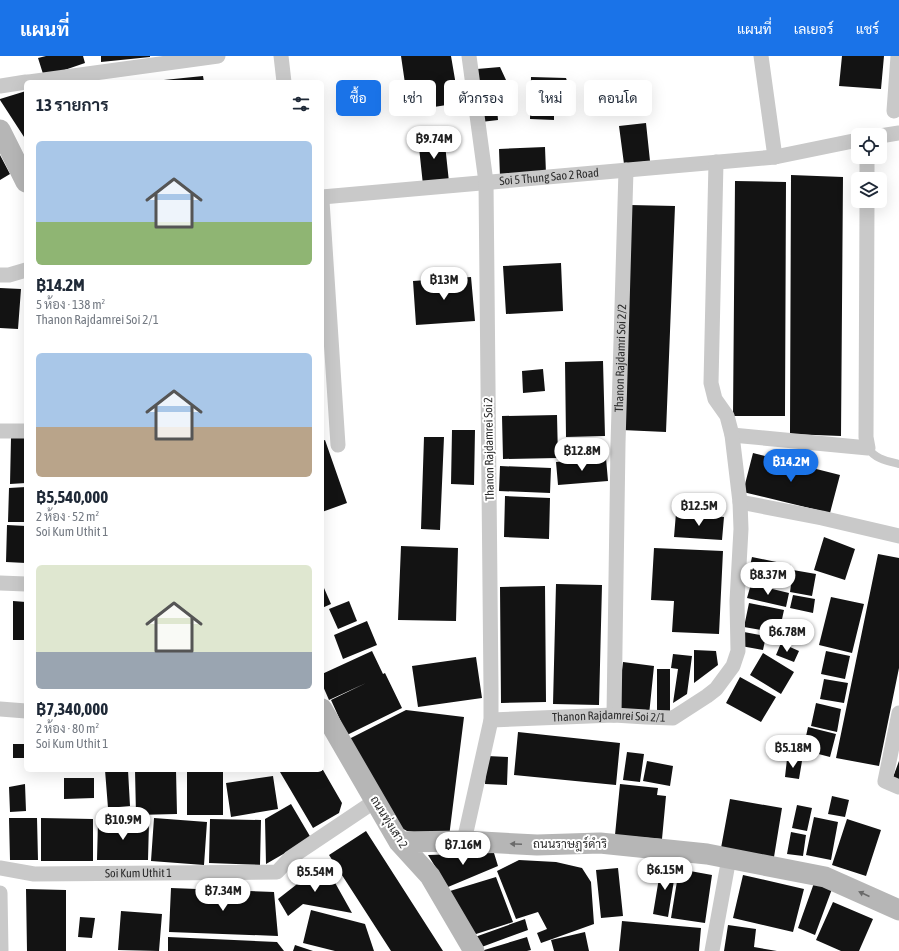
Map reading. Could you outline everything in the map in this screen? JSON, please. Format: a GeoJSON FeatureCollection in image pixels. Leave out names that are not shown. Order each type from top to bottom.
{"type":"FeatureCollection","features":[{"type":"Feature","properties":{"kind":"street"},"geometry":{"type":"LineString","coordinates":[[44,80],[218,56]]}},
{"type":"Feature","properties":{"kind":"street"},"geometry":{"type":"LineString","coordinates":[[281,56],[284,80]]}},
{"type":"Feature","properties":{"kind":"street"},"geometry":{"type":"LineString","coordinates":[[761,56],[775,157]]}},
{"type":"Feature","properties":{"kind":"street"},"geometry":{"type":"LineString","coordinates":[[894,111],[898,56]]}},
{"type":"Feature","properties":{"kind":"street","name":"Thanon Rajdamrei Soi 2"},"geometry":{"type":"LineString","coordinates":[[464,841],[491,720],[486,182],[474,57]]}},
{"type":"Feature","properties":{"kind":"street"},"geometry":{"type":"LineString","coordinates":[[0,86],[24,82]]}},
{"type":"Feature","properties":{"kind":"street"},"geometry":{"type":"LineString","coordinates":[[0,130],[24,178]]}},
{"type":"Feature","properties":{"kind":"street"},"geometry":{"type":"LineString","coordinates":[[887,135],[899,133]]}},
{"type":"Feature","properties":{"kind":"street","name":"Soi 5 Thung Sao 2 Road"},"geometry":{"type":"LineString","coordinates":[[324,197],[775,157],[851,141]]}},
{"type":"Feature","properties":{"kind":"street","name":"Thanon Rajdamrei Soi 2/1"},"geometry":{"type":"LineString","coordinates":[[491,720],[614,715],[673,718],[716,689],[733,666],[738,651],[737,601],[741,529],[740,502],[732,435],[727,416],[715,399],[711,383],[716,162]]}},
{"type":"Feature","properties":{"kind":"street","name":"Thanon Rajdamri Soi 2/2"},"geometry":{"type":"LineString","coordinates":[[614,715],[618,444],[626,170]]}},
{"type":"Feature","properties":{"kind":"street"},"geometry":{"type":"LineString","coordinates":[[732,435],[868,448],[866,437],[867,208]]}},
{"type":"Feature","properties":{"kind":"street"},"geometry":{"type":"LineString","coordinates":[[324,232],[338,445]]}},
{"type":"Feature","properties":{"kind":"street"},"geometry":{"type":"LineString","coordinates":[[0,275],[9,275],[24,271]]}},
{"type":"Feature","properties":{"kind":"street"},"geometry":{"type":"LineString","coordinates":[[0,431],[24,431]]}},
{"type":"Feature","properties":{"kind":"street"},"geometry":{"type":"LineString","coordinates":[[740,502],[822,518],[899,536]]}},
{"type":"Feature","properties":{"kind":"street"},"geometry":{"type":"LineString","coordinates":[[0,583],[24,584]]}},
{"type":"Feature","properties":{"kind":"street"},"geometry":{"type":"LineString","coordinates":[[0,709],[24,711]]}},
{"type":"Feature","properties":{"kind":"street","name":"ถนนทุ่งเสา 2"},"geometry":{"type":"LineString","coordinates":[[324,712],[399,842],[430,876],[474,951]]}},
{"type":"Feature","properties":{"kind":"street"},"geometry":{"type":"LineString","coordinates":[[899,714],[885,781],[899,787]]}},
{"type":"Feature","properties":{"kind":"street","name":"Soi Kum Uthit 1"},"geometry":{"type":"LineString","coordinates":[[0,868],[34,874],[277,872],[290,858],[375,801]]}},
{"type":"Feature","properties":{"kind":"street","name":"ถนนราษฎร์ดำริ"},"geometry":{"type":"LineString","coordinates":[[399,842],[464,841],[537,845],[600,843],[707,854],[825,876],[899,910]]}},
{"type":"Feature","properties":{"kind":"street"},"geometry":{"type":"LineString","coordinates":[[712,951],[729,858]]}},
{"type":"Feature","properties":{"kind":"street"},"geometry":{"type":"LineString","coordinates":[[0,893],[1,951]]}},
{"type":"Feature","properties":{"kind":"lane"},"geometry":{"type":"LineString","coordinates":[[868,448],[880,459],[899,464]]}},
{"type":"Feature","properties":{"kind":"building"},"geometry":{"type":"Polygon","coordinates":[[[46,56],[83,56],[85,63],[44,77],[38,58],[46,56]]]}},
{"type":"Feature","properties":{"kind":"building"},"geometry":{"type":"Polygon","coordinates":[[[101,56],[150,56],[150,57],[101,62],[101,56]]]}},
{"type":"Feature","properties":{"kind":"building"},"geometry":{"type":"Polygon","coordinates":[[[401,56],[451,56],[455,80],[444,80],[444,105],[436,107],[436,80],[404,80],[401,56]]]}},
{"type":"Feature","properties":{"kind":"building"},"geometry":{"type":"Polygon","coordinates":[[[842,56],[884,56],[881,89],[839,86],[842,56]]]}},
{"type":"Feature","properties":{"kind":"building"},"geometry":{"type":"Polygon","coordinates":[[[500,67],[506,80],[478,80],[477,69],[500,67]]]}},
{"type":"Feature","properties":{"kind":"building"},"geometry":{"type":"Polygon","coordinates":[[[203,76],[204,80],[164,80],[203,76]]]}},
{"type":"Feature","properties":{"kind":"building"},"geometry":{"type":"Polygon","coordinates":[[[531,77],[566,78],[567,80],[531,80],[531,77]]]}},
{"type":"Feature","properties":{"kind":"building"},"geometry":{"type":"Polygon","coordinates":[[[24,92],[24,137],[0,100],[24,92]]]}},
{"type":"Feature","properties":{"kind":"building"},"geometry":{"type":"Polygon","coordinates":[[[481,116],[498,116],[498,120],[481,122],[481,116]]]}},
{"type":"Feature","properties":{"kind":"building"},"geometry":{"type":"Polygon","coordinates":[[[530,116],[554,116],[554,120],[530,119],[530,116]]]}},
{"type":"Feature","properties":{"kind":"building"},"geometry":{"type":"Polygon","coordinates":[[[646,123],[650,161],[624,164],[619,126],[646,123]]]}},
{"type":"Feature","properties":{"kind":"building"},"geometry":{"type":"Polygon","coordinates":[[[444,135],[449,182],[423,185],[418,138],[444,135]]]}},
{"type":"Feature","properties":{"kind":"building"},"geometry":{"type":"Polygon","coordinates":[[[545,147],[546,174],[500,177],[499,149],[545,147]]]}},
{"type":"Feature","properties":{"kind":"building"},"geometry":{"type":"Polygon","coordinates":[[[0,155],[10,174],[0,180],[0,155]]]}},
{"type":"Feature","properties":{"kind":"building"},"geometry":{"type":"Polygon","coordinates":[[[791,175],[843,177],[841,436],[790,434],[791,175]]]}},
{"type":"Feature","properties":{"kind":"building"},"geometry":{"type":"Polygon","coordinates":[[[735,181],[786,182],[785,416],[733,416],[735,181]]]}},
{"type":"Feature","properties":{"kind":"building"},"geometry":{"type":"Polygon","coordinates":[[[630,205],[675,206],[666,432],[622,430],[630,205]]]}},
{"type":"Feature","properties":{"kind":"building"},"geometry":{"type":"Polygon","coordinates":[[[561,263],[563,311],[506,314],[503,266],[561,263]]]}},
{"type":"Feature","properties":{"kind":"building"},"geometry":{"type":"Polygon","coordinates":[[[471,277],[475,321],[416,325],[413,281],[471,277]]]}},
{"type":"Feature","properties":{"kind":"building"},"geometry":{"type":"Polygon","coordinates":[[[0,288],[21,289],[18,329],[0,328],[0,288]]]}},
{"type":"Feature","properties":{"kind":"building"},"geometry":{"type":"Polygon","coordinates":[[[603,361],[605,436],[566,437],[565,362],[603,361]]]}},
{"type":"Feature","properties":{"kind":"building"},"geometry":{"type":"Polygon","coordinates":[[[543,369],[545,391],[523,393],[522,371],[543,369]]]}},
{"type":"Feature","properties":{"kind":"building"},"geometry":{"type":"Polygon","coordinates":[[[557,415],[558,458],[503,459],[502,416],[557,415]]]}},
{"type":"Feature","properties":{"kind":"building"},"geometry":{"type":"Polygon","coordinates":[[[452,430],[475,430],[474,485],[451,484],[452,430]]]}},
{"type":"Feature","properties":{"kind":"building"},"geometry":{"type":"Polygon","coordinates":[[[24,437],[24,483],[10,484],[11,438],[24,437]]]}},
{"type":"Feature","properties":{"kind":"building"},"geometry":{"type":"Polygon","coordinates":[[[424,437],[444,437],[440,530],[421,529],[424,437]]]}},
{"type":"Feature","properties":{"kind":"building"},"geometry":{"type":"Polygon","coordinates":[[[324,440],[347,503],[324,511],[324,440]]]}},
{"type":"Feature","properties":{"kind":"building"},"geometry":{"type":"Polygon","coordinates":[[[753,453],[840,475],[830,513],[743,492],[753,453]]]}},
{"type":"Feature","properties":{"kind":"building"},"geometry":{"type":"Polygon","coordinates":[[[606,458],[608,481],[558,485],[556,462],[606,458]]]}},
{"type":"Feature","properties":{"kind":"building"},"geometry":{"type":"Polygon","coordinates":[[[500,466],[551,468],[550,493],[499,491],[500,466]]]}},
{"type":"Feature","properties":{"kind":"building"},"geometry":{"type":"Polygon","coordinates":[[[24,487],[24,522],[8,522],[9,488],[24,487]]]}},
{"type":"Feature","properties":{"kind":"building"},"geometry":{"type":"Polygon","coordinates":[[[505,496],[550,498],[549,539],[504,537],[505,496]]]}},
{"type":"Feature","properties":{"kind":"building"},"geometry":{"type":"Polygon","coordinates":[[[676,513],[724,517],[722,540],[674,537],[676,513]]]}},
{"type":"Feature","properties":{"kind":"building"},"geometry":{"type":"Polygon","coordinates":[[[7,525],[24,526],[24,563],[6,562],[7,525]]]}},
{"type":"Feature","properties":{"kind":"building"},"geometry":{"type":"Polygon","coordinates":[[[824,537],[855,549],[845,580],[814,570],[824,537]]]}},
{"type":"Feature","properties":{"kind":"building"},"geometry":{"type":"Polygon","coordinates":[[[401,546],[458,548],[456,621],[398,620],[401,546]]]}},
{"type":"Feature","properties":{"kind":"building"},"geometry":{"type":"Polygon","coordinates":[[[654,548],[723,551],[719,634],[672,632],[674,601],[651,600],[654,548]]]}},
{"type":"Feature","properties":{"kind":"building"},"geometry":{"type":"Polygon","coordinates":[[[878,554],[899,558],[899,668],[879,766],[836,758],[878,554]]]}},
{"type":"Feature","properties":{"kind":"building"},"geometry":{"type":"Polygon","coordinates":[[[752,557],[791,565],[787,587],[747,579],[752,557]]]}},
{"type":"Feature","properties":{"kind":"building"},"geometry":{"type":"Polygon","coordinates":[[[793,570],[816,574],[812,596],[790,592],[793,570]]]}},
{"type":"Feature","properties":{"kind":"building"},"geometry":{"type":"Polygon","coordinates":[[[556,584],[602,585],[599,705],[553,704],[556,584]]]}},
{"type":"Feature","properties":{"kind":"building"},"geometry":{"type":"Polygon","coordinates":[[[751,584],[789,593],[786,607],[747,598],[751,584]]]}},
{"type":"Feature","properties":{"kind":"building"},"geometry":{"type":"Polygon","coordinates":[[[545,586],[546,702],[501,703],[500,587],[545,586]]]}},
{"type":"Feature","properties":{"kind":"building"},"geometry":{"type":"Polygon","coordinates":[[[324,588],[331,604],[324,607],[324,588]]]}},
{"type":"Feature","properties":{"kind":"building"},"geometry":{"type":"Polygon","coordinates":[[[793,595],[815,599],[813,613],[790,608],[793,595]]]}},
{"type":"Feature","properties":{"kind":"building"},"geometry":{"type":"Polygon","coordinates":[[[831,597],[864,604],[852,653],[819,645],[831,597]]]}},
{"type":"Feature","properties":{"kind":"building"},"geometry":{"type":"Polygon","coordinates":[[[13,601],[24,602],[24,640],[13,640],[13,601]]]}},
{"type":"Feature","properties":{"kind":"building"},"geometry":{"type":"Polygon","coordinates":[[[349,601],[357,621],[338,629],[329,609],[349,601]]]}},
{"type":"Feature","properties":{"kind":"building"},"geometry":{"type":"Polygon","coordinates":[[[749,603],[784,610],[779,633],[744,627],[749,603]]]}},
{"type":"Feature","properties":{"kind":"building"},"geometry":{"type":"Polygon","coordinates":[[[367,621],[377,645],[343,659],[334,635],[367,621]]]}},
{"type":"Feature","properties":{"kind":"building"},"geometry":{"type":"Polygon","coordinates":[[[744,632],[766,636],[763,650],[741,646],[744,632]]]}},
{"type":"Feature","properties":{"kind":"building"},"geometry":{"type":"Polygon","coordinates":[[[788,632],[803,634],[801,645],[787,643],[788,632]]]}},
{"type":"Feature","properties":{"kind":"building"},"geometry":{"type":"Polygon","coordinates":[[[781,643],[799,651],[794,662],[776,655],[781,643]]]}},
{"type":"Feature","properties":{"kind":"building"},"geometry":{"type":"Polygon","coordinates":[[[694,650],[716,651],[718,665],[694,683],[694,650]]]}},
{"type":"Feature","properties":{"kind":"building"},"geometry":{"type":"Polygon","coordinates":[[[372,651],[383,674],[385,673],[402,708],[347,735],[331,700],[366,683],[329,700],[324,689],[324,673],[372,651]]]}},
{"type":"Feature","properties":{"kind":"building"},"geometry":{"type":"Polygon","coordinates":[[[826,651],[850,656],[845,679],[821,674],[826,651]]]}},
{"type":"Feature","properties":{"kind":"building"},"geometry":{"type":"Polygon","coordinates":[[[763,653],[794,672],[781,694],[750,675],[763,653]]]}},
{"type":"Feature","properties":{"kind":"building"},"geometry":{"type":"Polygon","coordinates":[[[673,654],[692,656],[687,694],[673,703],[678,669],[671,668],[673,654]]]}},
{"type":"Feature","properties":{"kind":"building"},"geometry":{"type":"Polygon","coordinates":[[[476,657],[482,698],[418,707],[412,666],[476,657]]]}},
{"type":"Feature","properties":{"kind":"building"},"geometry":{"type":"Polygon","coordinates":[[[623,662],[654,666],[649,715],[617,711],[623,662]]]}},
{"type":"Feature","properties":{"kind":"building"},"geometry":{"type":"Polygon","coordinates":[[[657,669],[670,669],[670,711],[657,711],[657,669]]]}},
{"type":"Feature","properties":{"kind":"building"},"geometry":{"type":"Polygon","coordinates":[[[740,677],[776,697],[761,722],[726,703],[740,677]]]}},
{"type":"Feature","properties":{"kind":"building"},"geometry":{"type":"Polygon","coordinates":[[[824,679],[848,683],[844,703],[820,699],[824,679]]]}},
{"type":"Feature","properties":{"kind":"building"},"geometry":{"type":"Polygon","coordinates":[[[816,703],[841,709],[837,732],[811,726],[816,703]]]}},
{"type":"Feature","properties":{"kind":"building"},"geometry":{"type":"Polygon","coordinates":[[[406,710],[464,717],[449,837],[407,831],[391,822],[349,739],[406,710]]]}},
{"type":"Feature","properties":{"kind":"building"},"geometry":{"type":"Polygon","coordinates":[[[808,727],[836,734],[830,757],[803,750],[808,727]]]}},
{"type":"Feature","properties":{"kind":"building"},"geometry":{"type":"Polygon","coordinates":[[[518,732],[620,743],[616,785],[514,775],[518,732]]]}},
{"type":"Feature","properties":{"kind":"building"},"geometry":{"type":"Polygon","coordinates":[[[13,744],[24,744],[24,758],[13,758],[13,744]]]}},
{"type":"Feature","properties":{"kind":"building"},"geometry":{"type":"Polygon","coordinates":[[[627,752],[644,754],[640,782],[623,780],[627,752]]]}},
{"type":"Feature","properties":{"kind":"building"},"geometry":{"type":"Polygon","coordinates":[[[487,756],[508,757],[507,785],[485,784],[487,756]]]}},
{"type":"Feature","properties":{"kind":"building"},"geometry":{"type":"Polygon","coordinates":[[[787,759],[802,761],[799,779],[785,777],[787,759]]]}},
{"type":"Feature","properties":{"kind":"building"},"geometry":{"type":"Polygon","coordinates":[[[647,761],[673,766],[670,786],[643,781],[647,761]]]}},
{"type":"Feature","properties":{"kind":"building"},"geometry":{"type":"Polygon","coordinates":[[[899,761],[899,782],[892,780],[899,761]]]}},
{"type":"Feature","properties":{"kind":"building"},"geometry":{"type":"Polygon","coordinates":[[[105,772],[128,772],[130,806],[108,808],[105,772]]]}},
{"type":"Feature","properties":{"kind":"building"},"geometry":{"type":"Polygon","coordinates":[[[135,772],[176,772],[177,814],[136,815],[135,772]]]}},
{"type":"Feature","properties":{"kind":"building"},"geometry":{"type":"Polygon","coordinates":[[[187,772],[223,772],[223,815],[187,815],[187,772]]]}},
{"type":"Feature","properties":{"kind":"building"},"geometry":{"type":"Polygon","coordinates":[[[280,772],[324,772],[342,803],[339,813],[313,828],[280,772]]]}},
{"type":"Feature","properties":{"kind":"building"},"geometry":{"type":"Polygon","coordinates":[[[273,776],[278,809],[231,817],[226,783],[273,776]]]}},
{"type":"Feature","properties":{"kind":"building"},"geometry":{"type":"Polygon","coordinates":[[[64,778],[94,778],[94,798],[64,799],[64,778]]]}},
{"type":"Feature","properties":{"kind":"building"},"geometry":{"type":"Polygon","coordinates":[[[25,784],[26,811],[10,812],[9,787],[25,784]]]}},
{"type":"Feature","properties":{"kind":"building"},"geometry":{"type":"Polygon","coordinates":[[[620,784],[658,788],[657,795],[666,796],[662,839],[615,835],[620,784]]]}},
{"type":"Feature","properties":{"kind":"building"},"geometry":{"type":"Polygon","coordinates":[[[832,796],[849,800],[845,817],[828,814],[832,796]]]}},
{"type":"Feature","properties":{"kind":"building"},"geometry":{"type":"Polygon","coordinates":[[[730,799],[782,808],[774,857],[721,848],[730,799]]]}},
{"type":"Feature","properties":{"kind":"building"},"geometry":{"type":"Polygon","coordinates":[[[291,804],[311,838],[266,864],[265,819],[291,804]]]}},
{"type":"Feature","properties":{"kind":"building"},"geometry":{"type":"Polygon","coordinates":[[[797,805],[812,808],[807,831],[792,828],[797,805]]]}},
{"type":"Feature","properties":{"kind":"building"},"geometry":{"type":"Polygon","coordinates":[[[814,817],[838,822],[831,860],[806,855],[814,817]]]}},
{"type":"Feature","properties":{"kind":"building"},"geometry":{"type":"Polygon","coordinates":[[[9,818],[37,818],[38,860],[10,860],[9,818]]]}},
{"type":"Feature","properties":{"kind":"building"},"geometry":{"type":"Polygon","coordinates":[[[41,818],[93,819],[93,861],[41,861],[41,818]]]}},
{"type":"Feature","properties":{"kind":"building"},"geometry":{"type":"Polygon","coordinates":[[[154,818],[207,822],[204,865],[151,861],[154,818]]]}},
{"type":"Feature","properties":{"kind":"building"},"geometry":{"type":"Polygon","coordinates":[[[210,819],[261,820],[260,865],[209,863],[210,819]]]}},
{"type":"Feature","properties":{"kind":"building"},"geometry":{"type":"Polygon","coordinates":[[[847,819],[881,830],[866,876],[832,865],[847,819]]]}},
{"type":"Feature","properties":{"kind":"building"},"geometry":{"type":"Polygon","coordinates":[[[98,821],[149,822],[148,860],[97,860],[98,821]]]}},
{"type":"Feature","properties":{"kind":"building"},"geometry":{"type":"Polygon","coordinates":[[[366,831],[443,951],[391,951],[329,855],[366,831]]]}},
{"type":"Feature","properties":{"kind":"building"},"geometry":{"type":"Polygon","coordinates":[[[791,832],[806,835],[803,856],[787,854],[791,832]]]}},
{"type":"Feature","properties":{"kind":"building"},"geometry":{"type":"Polygon","coordinates":[[[494,853],[498,866],[448,887],[428,855],[494,853]]]}},
{"type":"Feature","properties":{"kind":"building"},"geometry":{"type":"Polygon","coordinates":[[[519,860],[556,862],[582,868],[591,882],[594,924],[541,943],[537,933],[547,929],[538,912],[516,919],[497,871],[519,860]]]}},
{"type":"Feature","properties":{"kind":"building"},"geometry":{"type":"Polygon","coordinates":[[[324,863],[352,913],[303,904],[288,916],[278,899],[324,863]]]}},
{"type":"Feature","properties":{"kind":"building"},"geometry":{"type":"Polygon","coordinates":[[[661,866],[676,868],[668,917],[653,914],[661,866]]]}},
{"type":"Feature","properties":{"kind":"building"},"geometry":{"type":"Polygon","coordinates":[[[618,868],[623,916],[601,918],[596,870],[618,868]]]}},
{"type":"Feature","properties":{"kind":"building"},"geometry":{"type":"Polygon","coordinates":[[[679,869],[712,875],[705,923],[671,918],[679,869]]]}},
{"type":"Feature","properties":{"kind":"building"},"geometry":{"type":"Polygon","coordinates":[[[743,875],[804,889],[793,932],[733,918],[743,875]]]}},
{"type":"Feature","properties":{"kind":"building"},"geometry":{"type":"Polygon","coordinates":[[[496,877],[513,922],[473,935],[450,891],[496,877]]]}},
{"type":"Feature","properties":{"kind":"building"},"geometry":{"type":"Polygon","coordinates":[[[814,883],[832,889],[815,935],[798,928],[814,883]]]}},
{"type":"Feature","properties":{"kind":"building"},"geometry":{"type":"Polygon","coordinates":[[[171,888],[274,892],[278,936],[169,932],[171,888]]]}},
{"type":"Feature","properties":{"kind":"building"},"geometry":{"type":"Polygon","coordinates":[[[26,889],[66,890],[66,951],[27,951],[26,889]]]}},
{"type":"Feature","properties":{"kind":"building"},"geometry":{"type":"Polygon","coordinates":[[[833,902],[873,919],[859,951],[841,951],[816,940],[833,902]]]}},
{"type":"Feature","properties":{"kind":"building"},"geometry":{"type":"Polygon","coordinates":[[[311,910],[365,924],[374,951],[335,951],[303,943],[311,910]]]}},
{"type":"Feature","properties":{"kind":"building"},"geometry":{"type":"Polygon","coordinates":[[[121,911],[162,914],[159,951],[118,950],[121,911]]]}},
{"type":"Feature","properties":{"kind":"building"},"geometry":{"type":"Polygon","coordinates":[[[80,917],[95,918],[92,938],[78,937],[80,917]]]}},
{"type":"Feature","properties":{"kind":"building"},"geometry":{"type":"Polygon","coordinates":[[[525,919],[528,930],[479,948],[475,937],[525,919]]]}},
{"type":"Feature","properties":{"kind":"building"},"geometry":{"type":"Polygon","coordinates":[[[622,921],[701,928],[699,951],[619,951],[622,921]]]}},
{"type":"Feature","properties":{"kind":"building"},"geometry":{"type":"Polygon","coordinates":[[[728,925],[756,929],[754,947],[777,951],[724,951],[728,925]]]}},
{"type":"Feature","properties":{"kind":"building"},"geometry":{"type":"Polygon","coordinates":[[[585,932],[589,951],[554,951],[551,940],[585,932]]]}},
{"type":"Feature","properties":{"kind":"building"},"geometry":{"type":"Polygon","coordinates":[[[168,937],[277,942],[284,951],[168,951],[168,937]]]}},
{"type":"Feature","properties":{"kind":"building"},"geometry":{"type":"Polygon","coordinates":[[[527,937],[531,950],[481,951],[527,937]]]}},
{"type":"Feature","properties":{"kind":"building"},"geometry":{"type":"Polygon","coordinates":[[[295,945],[313,951],[293,951],[295,945]]]}}]}
